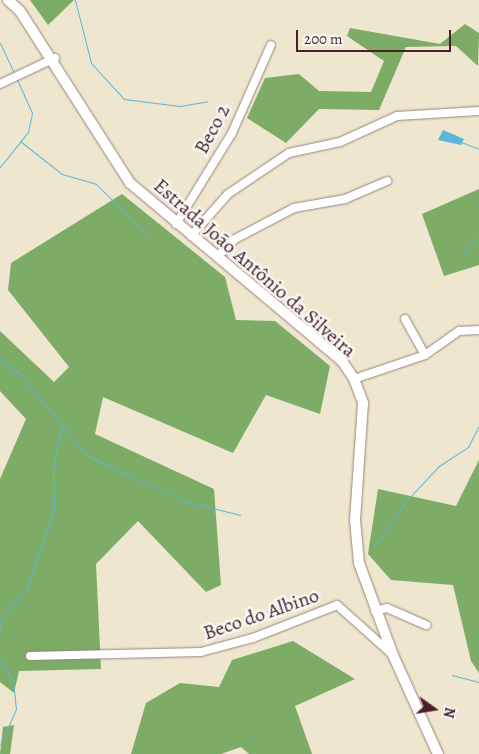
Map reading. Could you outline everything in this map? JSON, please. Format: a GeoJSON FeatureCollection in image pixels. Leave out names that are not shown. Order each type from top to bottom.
{"type":"FeatureCollection","features":[{"type":"Feature","properties":{"kind":"main road","name":"Estrada João Antônio da Silveira"},"geometry":{"type":"LineString","coordinates":[[8,0],[20,10],[53,60]]}},
{"type":"Feature","properties":{"kind":"main road","name":"Estrada João Antônio da Silveira"},"geometry":{"type":"LineString","coordinates":[[17,0],[112,158],[150,204],[342,361],[354,378],[363,403],[356,546],[375,611],[392,655],[438,754]]}},
{"type":"Feature","properties":{"kind":"street","name":"Beco 2"},"geometry":{"type":"LineString","coordinates":[[176,224],[232,133],[271,45]]}},
{"type":"Feature","properties":{"kind":"street"},"geometry":{"type":"LineString","coordinates":[[0,84],[53,60]]}},
{"type":"Feature","properties":{"kind":"street"},"geometry":{"type":"LineString","coordinates":[[191,236],[228,194],[289,153],[340,142],[397,116],[479,111]]}},
{"type":"Feature","properties":{"kind":"street"},"geometry":{"type":"LineString","coordinates":[[217,257],[235,239],[294,208],[345,198],[387,182]]}},
{"type":"Feature","properties":{"kind":"street"},"geometry":{"type":"LineString","coordinates":[[405,318],[425,355]]}},
{"type":"Feature","properties":{"kind":"street"},"geometry":{"type":"LineString","coordinates":[[354,378],[425,355],[459,331],[479,330]]}},
{"type":"Feature","properties":{"kind":"street","name":"Beco do Albino"},"geometry":{"type":"LineString","coordinates":[[30,656],[201,652],[253,638],[337,605],[392,655]]}},
{"type":"Feature","properties":{"kind":"street"},"geometry":{"type":"LineString","coordinates":[[375,611],[387,608],[426,625]]}},
{"type":"Feature","properties":{"kind":"green space"},"geometry":{"type":"Polygon","coordinates":[[[30,0],[74,0],[48,25],[30,0]]]}},
{"type":"Feature","properties":{"kind":"green space"},"geometry":{"type":"Polygon","coordinates":[[[465,24],[479,33],[478,66],[456,46],[406,47],[379,110],[319,109],[286,143],[247,118],[265,78],[299,74],[319,91],[371,92],[384,61],[347,36],[350,28],[440,44],[465,24]]]}},
{"type":"Feature","properties":{"kind":"green space"},"geometry":{"type":"Polygon","coordinates":[[[479,189],[479,265],[444,276],[422,214],[479,189]]]}},
{"type":"Feature","properties":{"kind":"green space"},"geometry":{"type":"Polygon","coordinates":[[[122,194],[225,277],[236,320],[275,321],[330,366],[320,414],[266,395],[233,453],[103,397],[95,434],[214,489],[221,585],[206,592],[138,521],[96,564],[101,669],[19,671],[14,693],[0,682],[0,479],[26,419],[0,391],[0,331],[54,382],[69,367],[8,290],[11,263],[122,194]]]}},
{"type":"Feature","properties":{"kind":"green space"},"geometry":{"type":"Polygon","coordinates":[[[479,460],[479,673],[471,661],[453,585],[391,580],[368,554],[378,489],[456,506],[479,460]]]}},
{"type":"Feature","properties":{"kind":"green space"},"geometry":{"type":"Polygon","coordinates":[[[293,641],[355,679],[295,706],[312,754],[249,754],[241,747],[221,754],[131,754],[146,703],[180,683],[219,687],[232,660],[293,641]]]}},
{"type":"Feature","properties":{"kind":"green space"},"geometry":{"type":"Polygon","coordinates":[[[14,725],[10,754],[0,754],[3,727],[14,725]]]}},
{"type":"Feature","properties":{"kind":"water"},"geometry":{"type":"Polygon","coordinates":[[[443,130],[464,139],[461,145],[438,140],[443,130]]]}},
{"type":"Feature","properties":{"kind":"waterway"},"geometry":{"type":"LineString","coordinates":[[75,0],[91,63],[124,99],[180,106],[208,101]]}},
{"type":"Feature","properties":{"kind":"waterway"},"geometry":{"type":"LineString","coordinates":[[0,43],[14,73]]}},
{"type":"Feature","properties":{"kind":"waterway"},"geometry":{"type":"LineString","coordinates":[[0,167],[28,132],[32,113],[17,79]]}},
{"type":"Feature","properties":{"kind":"waterway"},"geometry":{"type":"LineString","coordinates":[[20,141],[62,174],[96,184],[148,235]]}},
{"type":"Feature","properties":{"kind":"waterway"},"geometry":{"type":"LineString","coordinates":[[461,142],[479,149]]}},
{"type":"Feature","properties":{"kind":"waterway"},"geometry":{"type":"LineString","coordinates":[[464,252],[479,236]]}},
{"type":"Feature","properties":{"kind":"waterway"},"geometry":{"type":"LineString","coordinates":[[0,358],[21,375],[86,455],[185,501],[240,515]]}},
{"type":"Feature","properties":{"kind":"waterway"},"geometry":{"type":"LineString","coordinates":[[374,547],[408,499],[439,466],[468,447],[479,425]]}},
{"type":"Feature","properties":{"kind":"waterway"},"geometry":{"type":"LineString","coordinates":[[0,630],[2,618],[25,592],[54,511],[53,471],[61,427]]}},
{"type":"Feature","properties":{"kind":"waterway"},"geometry":{"type":"LineString","coordinates":[[0,660],[13,681],[16,709],[0,745]]}},
{"type":"Feature","properties":{"kind":"waterway"},"geometry":{"type":"LineString","coordinates":[[452,675],[479,682]]}}]}
